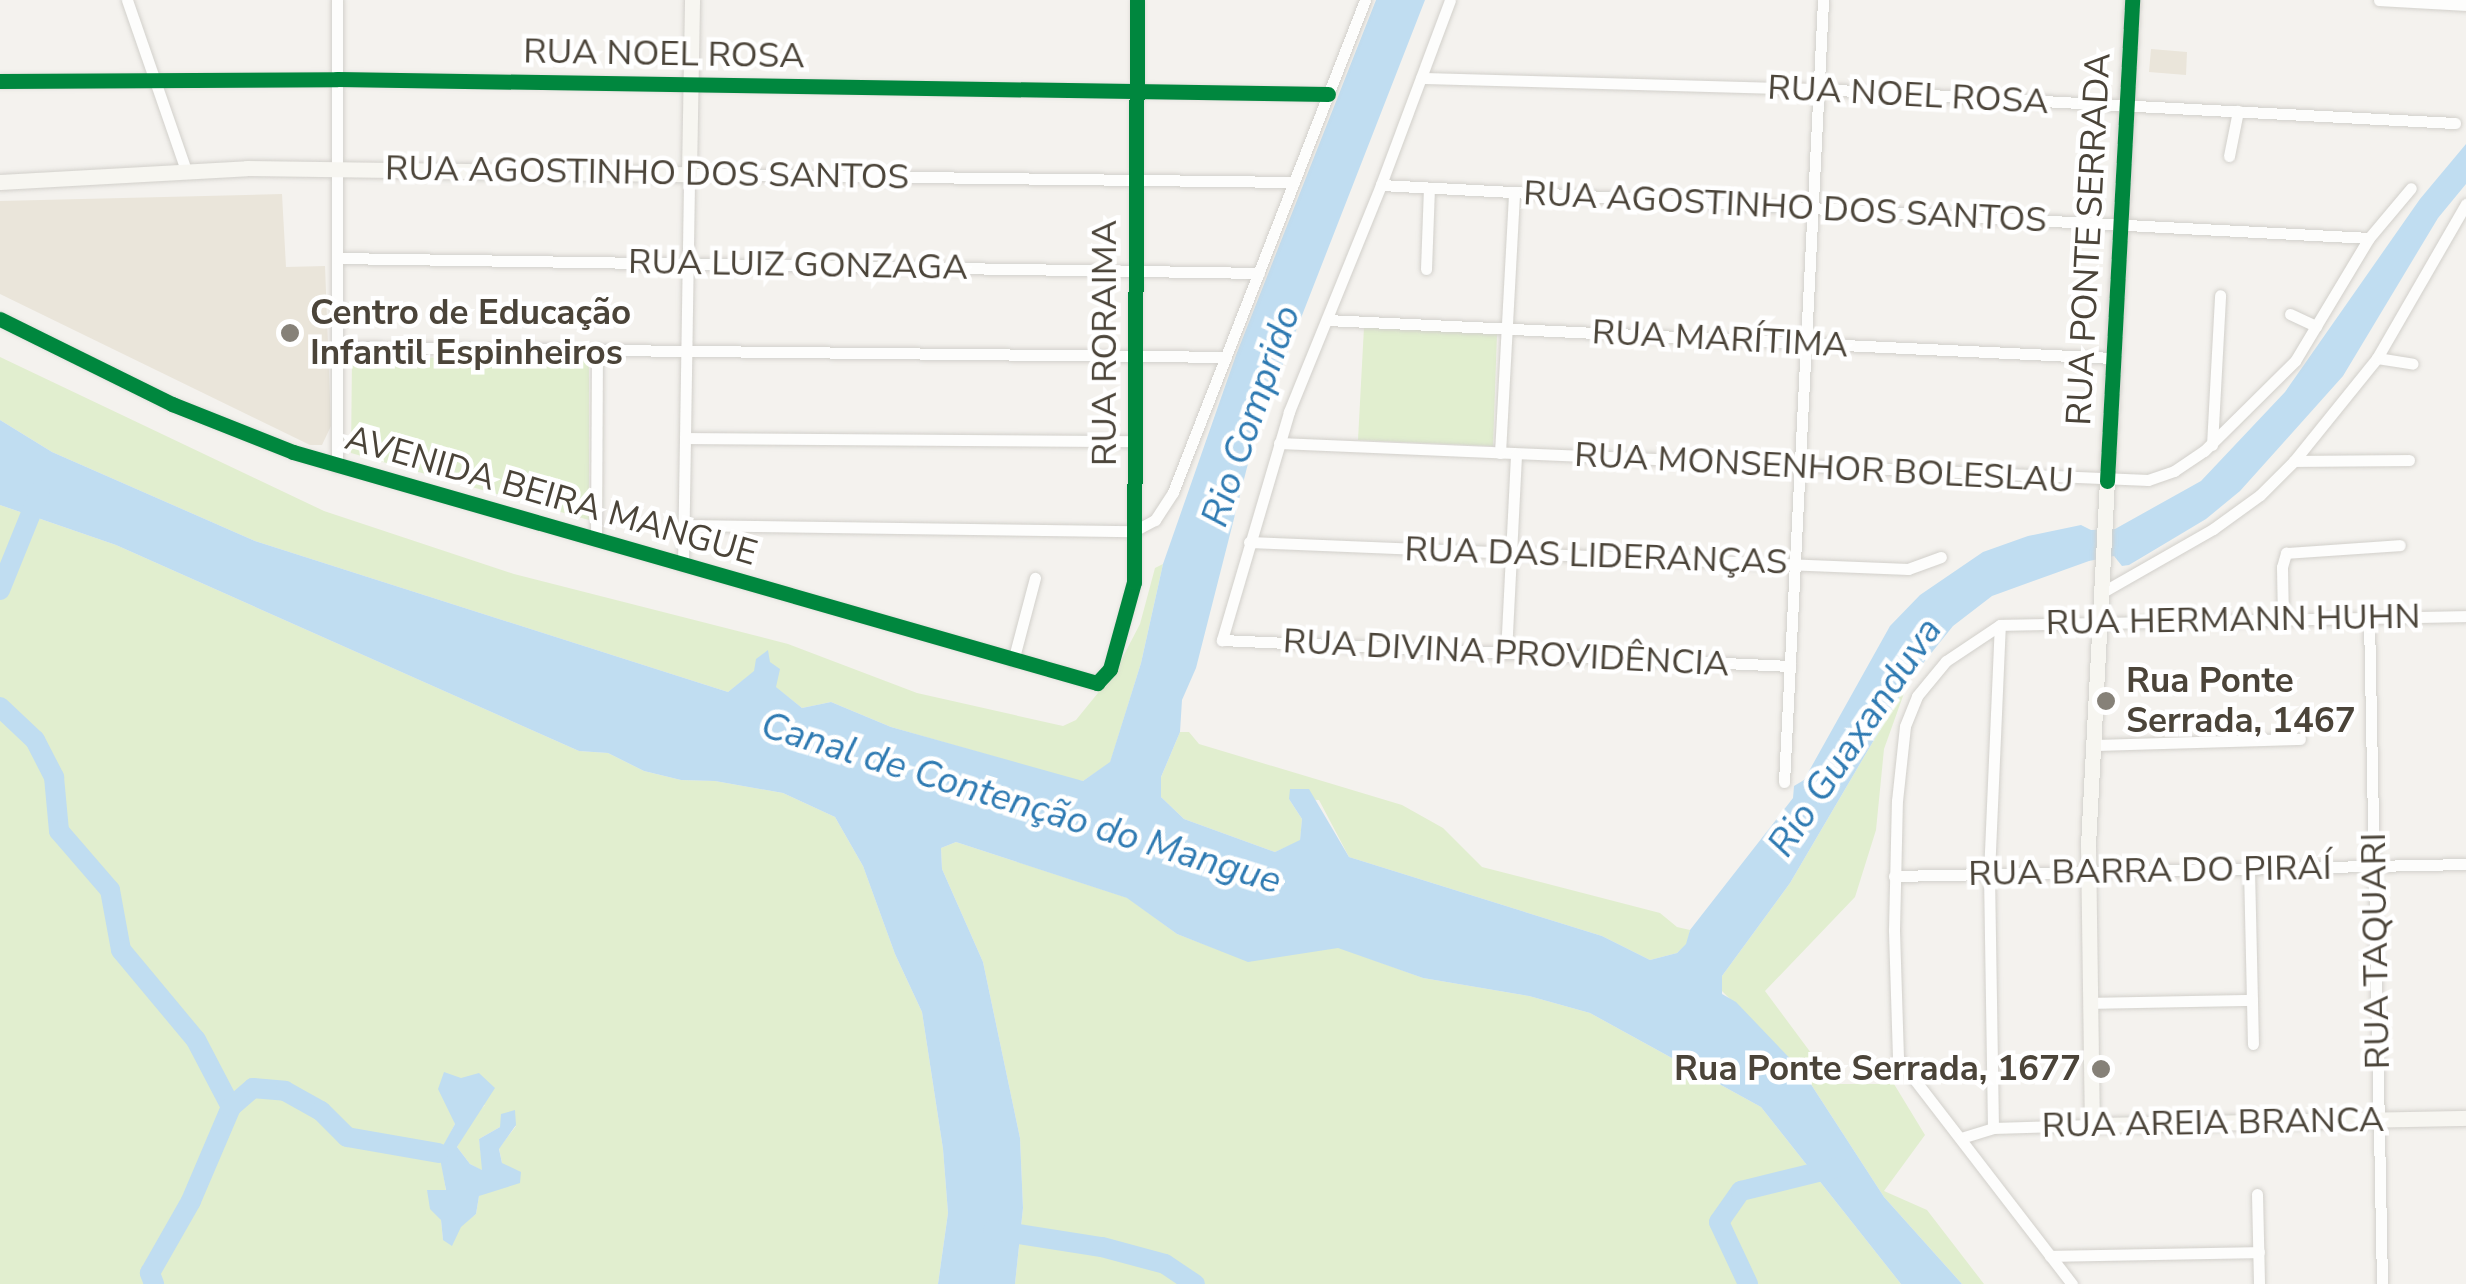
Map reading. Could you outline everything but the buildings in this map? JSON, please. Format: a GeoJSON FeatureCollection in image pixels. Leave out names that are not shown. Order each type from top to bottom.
{"type":"FeatureCollection","features":[{"type":"Feature","properties":{"kind":"street"},"geometry":{"type":"LineString","coordinates":[[126,0],[186,170]]}},
{"type":"Feature","properties":{"kind":"street"},"geometry":{"type":"LineString","coordinates":[[337,0],[337,466]]}},
{"type":"Feature","properties":{"kind":"street"},"geometry":{"type":"LineString","coordinates":[[682,566],[692,0]]}},
{"type":"Feature","properties":{"kind":"street","name":"RUA RORAIMA"},"geometry":{"type":"LineString","coordinates":[[1102,680],[1110,669],[1130,608],[1134,531],[1137,0]]}},
{"type":"Feature","properties":{"kind":"street"},"geometry":{"type":"LineString","coordinates":[[683,525],[1134,531],[1155,520],[1169,502],[1364,0]]}},
{"type":"Feature","properties":{"kind":"street"},"geometry":{"type":"LineString","coordinates":[[1248,542],[1278,443],[1382,185],[1450,0]]}},
{"type":"Feature","properties":{"kind":"street"},"geometry":{"type":"LineString","coordinates":[[1784,782],[1823,0]]}},
{"type":"Feature","properties":{"kind":"street","name":"RUA PONTE SERRADA"},"geometry":{"type":"LineString","coordinates":[[2092,1125],[2088,872],[2132,0]]}},
{"type":"Feature","properties":{"kind":"street"},"geometry":{"type":"LineString","coordinates":[[2379,0],[2466,4]]}},
{"type":"Feature","properties":{"kind":"street","name":"RUA NOEL ROSA"},"geometry":{"type":"LineString","coordinates":[[1421,78],[1818,89],[2454,122]]}},
{"type":"Feature","properties":{"kind":"street","name":"RUA NOEL ROSA"},"geometry":{"type":"LineString","coordinates":[[0,82],[337,79],[1328,94]]}},
{"type":"Feature","properties":{"kind":"street"},"geometry":{"type":"LineString","coordinates":[[2229,156],[2238,111]]}},
{"type":"Feature","properties":{"kind":"street","name":"RUA AGOSTINHO DOS SANTOS"},"geometry":{"type":"LineString","coordinates":[[0,182],[186,170],[337,169],[1294,182]]}},
{"type":"Feature","properties":{"kind":"street","name":"RUA AGOSTINHO DOS SANTOS"},"geometry":{"type":"LineString","coordinates":[[1382,185],[2368,238]]}},
{"type":"Feature","properties":{"kind":"street"},"geometry":{"type":"LineString","coordinates":[[1426,270],[1430,188]]}},
{"type":"Feature","properties":{"kind":"street","name":"RUA MONSENHOR BOLESLAU"},"geometry":{"type":"LineString","coordinates":[[1278,443],[2107,480],[2161,476],[2212,445],[2295,361],[2368,238],[2411,188]]}},
{"type":"Feature","properties":{"kind":"street"},"geometry":{"type":"LineString","coordinates":[[1500,453],[1514,192]]}},
{"type":"Feature","properties":{"kind":"street"},"geometry":{"type":"LineString","coordinates":[[2102,593],[2213,529],[2260,494],[2294,461],[2377,358],[2466,204]]}},
{"type":"Feature","properties":{"kind":"street","name":"RUA LUIZ GONZAGA"},"geometry":{"type":"LineString","coordinates":[[337,258],[1258,273]]}},
{"type":"Feature","properties":{"kind":"street"},"geometry":{"type":"LineString","coordinates":[[2212,445],[2220,295]]}},
{"type":"Feature","properties":{"kind":"street"},"geometry":{"type":"LineString","coordinates":[[2290,314],[2316,326]]}},
{"type":"Feature","properties":{"kind":"street","name":"AVENIDA BEIRA MANGUE"},"geometry":{"type":"LineString","coordinates":[[0,319],[218,424],[337,466],[1091,683],[1102,680]]}},
{"type":"Feature","properties":{"kind":"street","name":"RUA MARÍTIMA"},"geometry":{"type":"LineString","coordinates":[[1327,320],[2113,358]]}},
{"type":"Feature","properties":{"kind":"street"},"geometry":{"type":"LineString","coordinates":[[337,347],[1226,357]]}},
{"type":"Feature","properties":{"kind":"street"},"geometry":{"type":"LineString","coordinates":[[596,540],[597,350]]}},
{"type":"Feature","properties":{"kind":"street"},"geometry":{"type":"LineString","coordinates":[[2377,358],[2413,364]]}},
{"type":"Feature","properties":{"kind":"street"},"geometry":{"type":"LineString","coordinates":[[685,438],[1135,441]]}},
{"type":"Feature","properties":{"kind":"street"},"geometry":{"type":"LineString","coordinates":[[1506,653],[1516,454]]}},
{"type":"Feature","properties":{"kind":"street"},"geometry":{"type":"LineString","coordinates":[[2294,461],[2410,460]]}},
{"type":"Feature","properties":{"kind":"street","name":"RUA DAS LIDERANÇAS"},"geometry":{"type":"LineString","coordinates":[[1248,542],[1908,570],[1940,557]]}},
{"type":"Feature","properties":{"kind":"street","name":"RUA DIVINA PROVIDÊNCIA"},"geometry":{"type":"LineString","coordinates":[[1248,542],[1222,640],[1790,666]]}},
{"type":"Feature","properties":{"kind":"street"},"geometry":{"type":"LineString","coordinates":[[2283,620],[2282,567],[2286,554],[2400,545]]}},
{"type":"Feature","properties":{"kind":"street"},"geometry":{"type":"LineString","coordinates":[[1012,660],[1035,578]]}},
{"type":"Feature","properties":{"kind":"street","name":"RUA HERMANN HUHN"},"geometry":{"type":"LineString","coordinates":[[2000,625],[2466,616]]}},
{"type":"Feature","properties":{"kind":"street","name":"RUA TAQUARI"},"geometry":{"type":"LineString","coordinates":[[2370,618],[2382,1284]]}},
{"type":"Feature","properties":{"kind":"street"},"geometry":{"type":"LineString","coordinates":[[1993,1128],[1989,874],[2000,625]]}},
{"type":"Feature","properties":{"kind":"street"},"geometry":{"type":"LineString","coordinates":[[2000,625],[1946,661],[1910,710],[1900,758],[1894,876],[1898,1058],[2072,1284]]}},
{"type":"Feature","properties":{"kind":"street"},"geometry":{"type":"LineString","coordinates":[[2093,744],[2300,739]]}},
{"type":"Feature","properties":{"kind":"street","name":"RUA BARRA DO PIRAÍ"},"geometry":{"type":"LineString","coordinates":[[1894,876],[2466,864]]}},
{"type":"Feature","properties":{"kind":"street"},"geometry":{"type":"LineString","coordinates":[[2250,869],[2254,1044]]}},
{"type":"Feature","properties":{"kind":"street"},"geometry":{"type":"LineString","coordinates":[[2090,1003],[2252,1000]]}},
{"type":"Feature","properties":{"kind":"street","name":"RUA AREIA BRANCA"},"geometry":{"type":"LineString","coordinates":[[1961,1138],[1993,1128],[2466,1118]]}},
{"type":"Feature","properties":{"kind":"street"},"geometry":{"type":"LineString","coordinates":[[2257,1194],[2259,1284]]}},
{"type":"Feature","properties":{"kind":"street"},"geometry":{"type":"LineString","coordinates":[[2050,1256],[2258,1252]]}},
{"type":"Feature","properties":{"kind":"shaded area"},"geometry":{"type":"Polygon","coordinates":[[[2151,49],[2187,52],[2186,75],[2149,72],[2151,49]]]}},
{"type":"Feature","properties":{"kind":"shaded area"},"geometry":{"type":"Polygon","coordinates":[[[282,194],[286,267],[325,266],[331,426],[322,445],[310,445],[0,294],[0,201],[282,194]]]}},
{"type":"Feature","properties":{"kind":"green space"},"geometry":{"type":"Polygon","coordinates":[[[1364,327],[1497,334],[1493,446],[1358,440],[1364,327]]]}},
{"type":"Feature","properties":{"kind":"green space"},"geometry":{"type":"Polygon","coordinates":[[[0,357],[324,511],[514,574],[788,644],[917,693],[1063,726],[1076,720],[1115,672],[1140,624],[1155,568],[1163,564],[1141,663],[1110,763],[1083,781],[1072,779],[891,727],[831,702],[802,708],[755,671],[728,692],[255,541],[52,452],[0,420],[0,357]]]}},
{"type":"Feature","properties":{"kind":"green space"},"geometry":{"type":"Polygon","coordinates":[[[352,357],[589,359],[589,520],[351,453],[352,357]]]}},
{"type":"Feature","properties":{"kind":"green space"},"geometry":{"type":"Polygon","coordinates":[[[0,505],[116,545],[579,751],[608,753],[644,771],[681,780],[715,781],[783,793],[835,817],[863,866],[895,954],[922,1012],[943,1149],[948,1213],[938,1284],[0,1284],[0,505]],[[485,1105],[451,1110],[455,1124],[440,1153],[446,1191],[427,1190],[441,1220],[443,1240],[476,1214],[479,1196],[502,1163],[499,1148],[516,1126],[500,1127],[479,1139],[483,1171],[470,1164],[457,1147],[475,1114],[485,1105]]]}},
{"type":"Feature","properties":{"kind":"green space"},"geometry":{"type":"Polygon","coordinates":[[[1908,682],[1884,749],[1876,830],[1855,897],[1765,991],[1834,1084],[1894,1084],[1925,1135],[1884,1191],[1927,1210],[1984,1284],[1962,1284],[1884,1197],[1803,1072],[1719,988],[1722,976],[1790,883],[1908,682]]]}},
{"type":"Feature","properties":{"kind":"green space"},"geometry":{"type":"Polygon","coordinates":[[[1180,732],[1189,732],[1199,744],[1402,805],[1443,828],[1482,867],[1660,913],[1677,927],[1690,930],[1687,944],[1677,953],[1650,960],[1602,936],[1349,857],[1319,800],[1289,799],[1302,819],[1300,841],[1275,852],[1184,819],[1161,797],[1161,777],[1180,732]]]}},
{"type":"Feature","properties":{"kind":"green space"},"geometry":{"type":"Polygon","coordinates":[[[956,842],[1128,898],[1177,934],[1248,961],[1338,947],[1423,978],[1529,996],[1590,1013],[1761,1107],[1901,1284],[1015,1284],[1023,1208],[1020,1138],[983,962],[942,869],[941,848],[956,842]]]}},
{"type":"Feature","properties":{"kind":"water"},"geometry":{"type":"Polygon","coordinates":[[[1376,0],[1425,0],[1255,436],[1196,668],[1182,700],[1180,732],[1161,777],[1161,797],[1184,819],[1275,852],[1300,840],[1302,819],[1289,799],[1290,789],[1309,789],[1349,857],[1602,936],[1650,960],[1677,953],[1686,944],[1690,930],[1793,798],[1794,786],[1804,780],[1890,626],[1920,595],[1983,552],[2028,536],[2081,525],[2091,530],[2115,529],[2201,481],[2285,392],[2420,199],[2466,144],[2466,184],[2438,218],[2343,376],[2240,491],[2206,519],[2129,565],[2122,566],[2114,556],[2089,561],[1992,596],[1953,626],[1908,682],[1790,883],[1722,976],[1722,994],[1736,1002],[1803,1072],[1884,1197],[1962,1284],[1901,1284],[1761,1107],[1590,1013],[1529,996],[1423,978],[1338,948],[1248,962],[1177,934],[1127,898],[956,842],[941,848],[942,869],[983,962],[1020,1138],[1023,1208],[1015,1284],[938,1284],[948,1213],[943,1149],[922,1012],[895,954],[863,866],[835,817],[783,793],[715,781],[681,780],[644,771],[608,753],[579,751],[116,545],[0,505],[0,420],[52,452],[255,541],[728,692],[754,671],[756,659],[768,650],[770,662],[780,669],[776,687],[802,708],[831,702],[891,727],[1083,781],[1110,762],[1141,663],[1163,564],[1236,355],[1376,0]]]}},
{"type":"Feature","properties":{"kind":"water"},"geometry":{"type":"Polygon","coordinates":[[[444,1072],[461,1078],[479,1073],[495,1088],[457,1147],[470,1164],[482,1170],[479,1139],[500,1127],[501,1114],[515,1110],[516,1125],[499,1149],[502,1163],[521,1172],[520,1183],[479,1196],[476,1214],[461,1227],[452,1246],[443,1240],[441,1220],[430,1209],[427,1190],[446,1190],[439,1153],[455,1124],[438,1089],[444,1072]]]}},
{"type":"Feature","properties":{"kind":"waterway"},"geometry":{"type":"LineString","coordinates":[[0,590],[40,491]]}},
{"type":"Feature","properties":{"kind":"waterway"},"geometry":{"type":"LineString","coordinates":[[0,707],[35,740],[54,777],[59,831],[110,890],[121,950],[196,1040],[231,1107],[191,1201],[150,1273],[154,1284]]}},
{"type":"Feature","properties":{"kind":"waterway"},"geometry":{"type":"LineString","coordinates":[[231,1107],[253,1088],[285,1091],[321,1111],[347,1137],[439,1153]]}},
{"type":"Feature","properties":{"kind":"waterway"},"geometry":{"type":"LineString","coordinates":[[1748,1284],[1719,1222],[1741,1191],[1839,1167]]}},
{"type":"Feature","properties":{"kind":"waterway"},"geometry":{"type":"LineString","coordinates":[[993,1230],[1102,1247],[1165,1264],[1195,1284]]}},
{"type":"Feature","properties":{"kind":"cycle path"},"geometry":{"type":"LineString","coordinates":[[0,319],[172,404],[293,452],[1097,683],[1110,669],[1134,582],[1137,0]]}},
{"type":"Feature","properties":{"kind":"cycle path"},"geometry":{"type":"LineString","coordinates":[[2107,481],[2132,0]]}},
{"type":"Feature","properties":{"kind":"cycle path"},"geometry":{"type":"LineString","coordinates":[[0,81],[337,79],[1328,94]]}},
{"type":"Feature","properties":{"kind":"place","name":"Centro de Educação Infantil Espinheiros"},"geometry":{"type":"Point","coordinates":[290,333]}},
{"type":"Feature","properties":{"kind":"place","name":"Rua Ponte Serrada, 1467"},"geometry":{"type":"Point","coordinates":[2106,701]}},
{"type":"Feature","properties":{"kind":"place","name":"Rua Ponte Serrada, 1677"},"geometry":{"type":"Point","coordinates":[2101,1069]}},
{"type":"Feature","properties":{"kind":"water label","name":"Rio Comprido"},"geometry":{"type":"Point","coordinates":[1251,416]}},
{"type":"Feature","properties":{"kind":"water label","name":"Rio Guaxanduva"},"geometry":{"type":"Point","coordinates":[1855,737]}},
{"type":"Feature","properties":{"kind":"water label","name":"Canal de Contenção do Mangue"},"geometry":{"type":"Point","coordinates":[1021,803]}}]}
